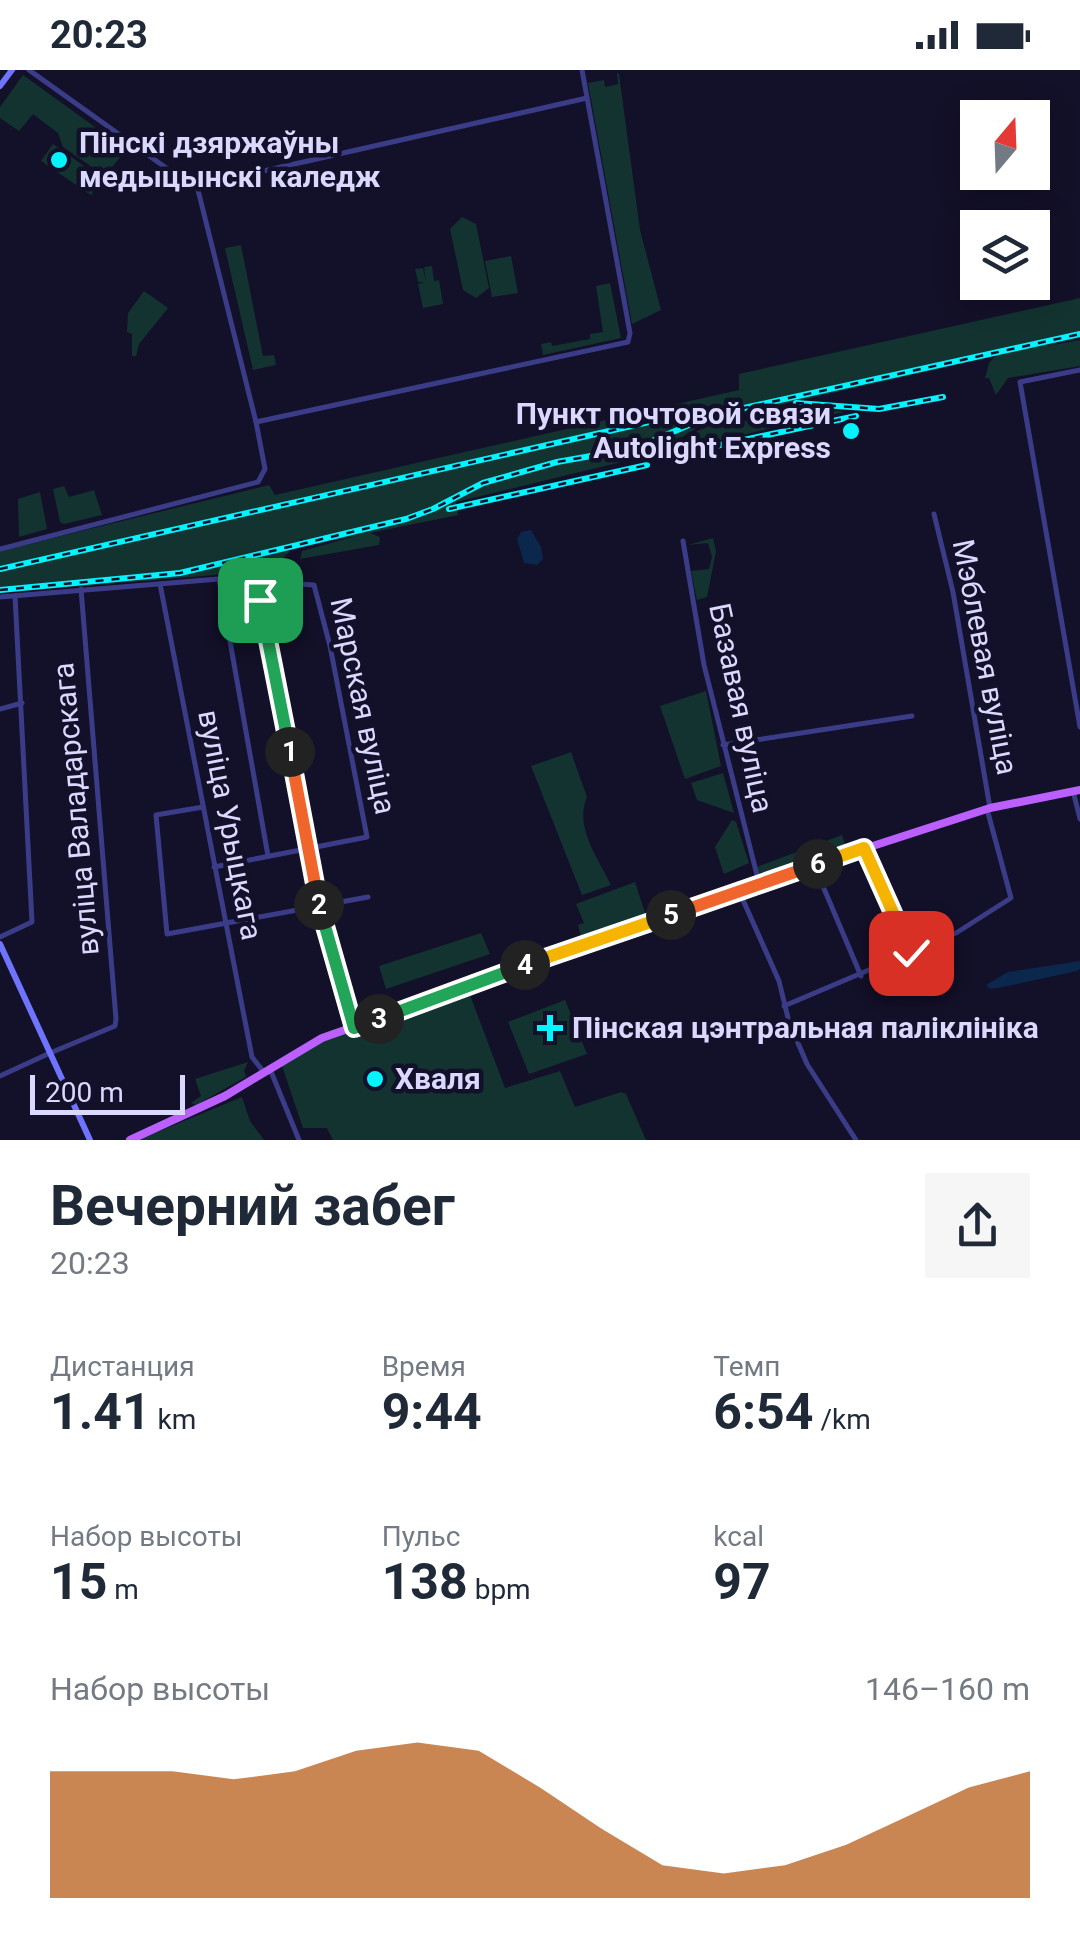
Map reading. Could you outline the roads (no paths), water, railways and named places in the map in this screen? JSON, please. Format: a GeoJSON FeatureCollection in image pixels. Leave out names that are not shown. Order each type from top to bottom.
{"type":"FeatureCollection","features":[{"type":"Feature","properties":{"kind":"main road"},"geometry":{"type":"LineString","coordinates":[[0,86],[12,70]]}},
{"type":"Feature","properties":{"kind":"main road"},"geometry":{"type":"LineString","coordinates":[[130,1140],[225,1096],[314,1041],[581,944],[864,848],[989,808],[1076,791]]}},
{"type":"Feature","properties":{"kind":"main road"},"geometry":{"type":"LineString","coordinates":[[0,941],[90,1140]]}},
{"type":"Feature","properties":{"kind":"street"},"geometry":{"type":"LineString","coordinates":[[29,70],[190,186],[586,98]]}},
{"type":"Feature","properties":{"kind":"street"},"geometry":{"type":"LineString","coordinates":[[256,422],[628,342],[630,333],[582,70]]}},
{"type":"Feature","properties":{"kind":"street"},"geometry":{"type":"LineString","coordinates":[[0,549],[261,480],[265,469],[256,422],[197,186]]}},
{"type":"Feature","properties":{"kind":"street"},"geometry":{"type":"LineString","coordinates":[[1080,370],[1020,382],[1080,728]]}},
{"type":"Feature","properties":{"kind":"street","name":"Мэблевая вуліца"},"geometry":{"type":"LineString","coordinates":[[911,953],[956,933],[1011,898],[989,808],[952,592],[934,514]]}},
{"type":"Feature","properties":{"kind":"street","name":"Базавая вуліца"},"geometry":{"type":"LineString","coordinates":[[683,541],[704,665],[759,884]]}},
{"type":"Feature","properties":{"kind":"street"},"geometry":{"type":"LineString","coordinates":[[219,579],[268,856]]}},
{"type":"Feature","properties":{"kind":"street"},"geometry":{"type":"LineString","coordinates":[[0,598],[219,579],[256,580],[319,906],[354,1028]]}},
{"type":"Feature","properties":{"kind":"street","name":"Марская вуліца"},"geometry":{"type":"LineString","coordinates":[[256,580],[314,585],[368,836],[308,848]]}},
{"type":"Feature","properties":{"kind":"street","name":"вуліца Урыцкага"},"geometry":{"type":"LineString","coordinates":[[160,584],[252,1057],[274,1072],[298,1140]]}},
{"type":"Feature","properties":{"kind":"street","name":"вуліца Валадарскага"},"geometry":{"type":"LineString","coordinates":[[50,1053],[115,1026],[80,589]]}},
{"type":"Feature","properties":{"kind":"street"},"geometry":{"type":"LineString","coordinates":[[0,941],[32,922],[14,595]]}},
{"type":"Feature","properties":{"kind":"street"},"geometry":{"type":"LineString","coordinates":[[0,708],[22,703]]}},
{"type":"Feature","properties":{"kind":"street"},"geometry":{"type":"LineString","coordinates":[[723,745],[912,716]]}},
{"type":"Feature","properties":{"kind":"street"},"geometry":{"type":"LineString","coordinates":[[1076,791],[1080,819]]}},
{"type":"Feature","properties":{"kind":"street"},"geometry":{"type":"LineString","coordinates":[[204,807],[156,815],[167,934],[226,926],[368,896]]}},
{"type":"Feature","properties":{"kind":"street"},"geometry":{"type":"LineString","coordinates":[[214,866],[308,848]]}},
{"type":"Feature","properties":{"kind":"street"},"geometry":{"type":"LineString","coordinates":[[784,1006],[911,953],[864,848]]}},
{"type":"Feature","properties":{"kind":"street"},"geometry":{"type":"LineString","coordinates":[[814,865],[860,976]]}},
{"type":"Feature","properties":{"kind":"street"},"geometry":{"type":"LineString","coordinates":[[739,891],[778,981],[807,1064],[856,1140]]}},
{"type":"Feature","properties":{"kind":"street"},"geometry":{"type":"LineString","coordinates":[[0,1076],[50,1053]]}},
{"type":"Feature","properties":{"kind":"water"},"geometry":{"type":"Polygon","coordinates":[[[531,530],[541,547],[543,559],[537,565],[524,563],[517,539],[521,532],[531,530]]]}},
{"type":"Feature","properties":{"kind":"water"},"geometry":{"type":"Polygon","coordinates":[[[1080,961],[1077,971],[998,988],[986,985],[1008,972],[1080,961]]]}},
{"type":"Feature","properties":{"kind":"railway"},"geometry":{"type":"LineString","coordinates":[[0,590],[180,573],[406,519],[483,483],[557,462],[636,448],[712,415],[1080,334]]}},
{"type":"Feature","properties":{"kind":"railway"},"geometry":{"type":"LineString","coordinates":[[796,403],[879,409],[943,397]]}},
{"type":"Feature","properties":{"kind":"railway"},"geometry":{"type":"LineString","coordinates":[[0,569],[702,410]]}},
{"type":"Feature","properties":{"kind":"railway"},"geometry":{"type":"LineString","coordinates":[[644,453],[711,447],[856,416]]}},
{"type":"Feature","properties":{"kind":"railway"},"geometry":{"type":"LineString","coordinates":[[449,509],[647,465]]}},
{"type":"Feature","properties":{"kind":"place","name":"Пінскі дзяржаўны медыцынскі каледж"},"geometry":{"type":"Point","coordinates":[59,160]}},
{"type":"Feature","properties":{"kind":"place","name":"Пункт почтовой связи Autolight Express"},"geometry":{"type":"Point","coordinates":[851,431]}},
{"type":"Feature","properties":{"kind":"place","name":"Пінская цэнтральная паліклініка"},"geometry":{"type":"Point","coordinates":[550,1028]}},
{"type":"Feature","properties":{"kind":"place","name":"Хваля"},"geometry":{"type":"Point","coordinates":[375,1079]}}]}
